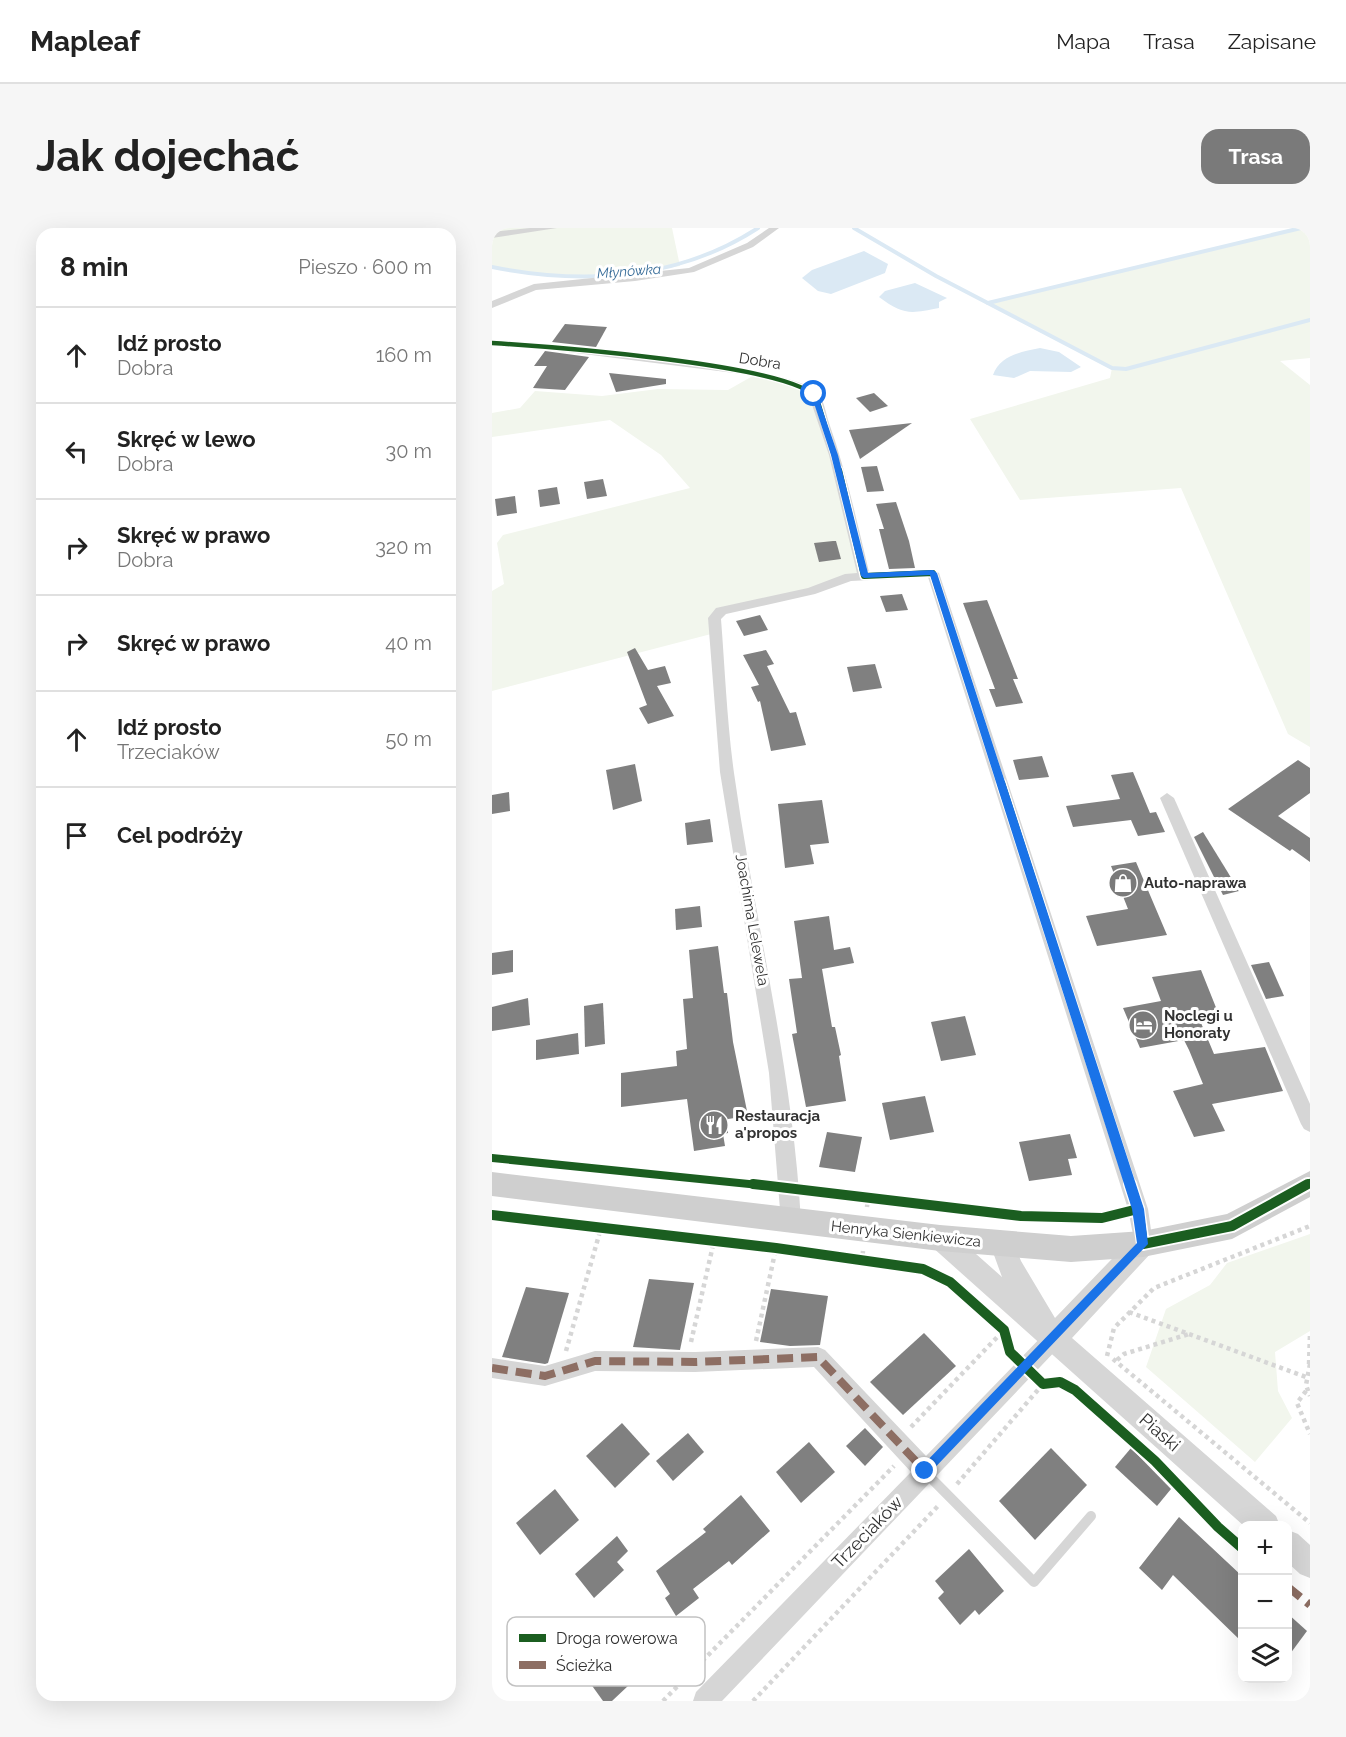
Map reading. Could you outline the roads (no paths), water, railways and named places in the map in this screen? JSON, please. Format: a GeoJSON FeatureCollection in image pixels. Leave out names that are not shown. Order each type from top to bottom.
{"type":"FeatureCollection","features":[{"type":"Feature","properties":{"kind":"main road","name":"Henryka Sienkiewicza"},"geometry":{"type":"LineString","coordinates":[[492,1184],[791,1222],[1071,1249],[1143,1244],[1232,1226],[1310,1183]]}},
{"type":"Feature","properties":{"kind":"street"},"geometry":{"type":"LineString","coordinates":[[492,236],[553,228]]}},
{"type":"Feature","properties":{"kind":"street"},"geometry":{"type":"LineString","coordinates":[[492,305],[523,290],[543,285],[635,278],[691,270],[750,245],[775,228]]}},
{"type":"Feature","properties":{"kind":"street","name":"Dobra"},"geometry":{"type":"LineString","coordinates":[[492,343],[536,345],[758,373],[788,379],[807,388],[817,400],[835,455],[864,576]]}},
{"type":"Feature","properties":{"kind":"street"},"geometry":{"type":"LineString","coordinates":[[864,576],[933,573],[1138,1209],[1143,1244],[1054,1338]]}},
{"type":"Feature","properties":{"kind":"street","name":"Joachima Lelewela"},"geometry":{"type":"LineString","coordinates":[[791,1222],[789,1176],[778,1073],[727,772],[714,618],[721,611],[812,591],[849,577],[864,576]]}},
{"type":"Feature","properties":{"kind":"street"},"geometry":{"type":"LineString","coordinates":[[1167,798],[1310,1124]]}},
{"type":"Feature","properties":{"kind":"street","name":"Piaski"},"geometry":{"type":"LineString","coordinates":[[940,1238],[1260,1521]]}},
{"type":"Feature","properties":{"kind":"street","name":"Piaski"},"geometry":{"type":"LineString","coordinates":[[1002,1244],[1010,1267],[1054,1338]]}},
{"type":"Feature","properties":{"kind":"street","name":"Trzeciaków"},"geometry":{"type":"LineString","coordinates":[[705,1701],[1054,1338]]}},
{"type":"Feature","properties":{"kind":"street"},"geometry":{"type":"LineString","coordinates":[[492,1368],[545,1376],[595,1361],[686,1362],[818,1357],[925,1471]]}},
{"type":"Feature","properties":{"kind":"street"},"geometry":{"type":"LineString","coordinates":[[1292,1548],[1310,1564]]}},
{"type":"Feature","properties":{"kind":"lane"},"geometry":{"type":"LineString","coordinates":[[925,1471],[1034,1582],[1091,1516]]}},
{"type":"Feature","properties":{"kind":"waterway","name":"Młynówka"},"geometry":{"type":"LineString","coordinates":[[492,267],[561,276],[629,274],[695,259],[758,228]]}},
{"type":"Feature","properties":{"kind":"waterway"},"geometry":{"type":"LineString","coordinates":[[854,228],[936,276],[1112,368],[1126,369],[1310,320]]}},
{"type":"Feature","properties":{"kind":"waterway"},"geometry":{"type":"LineString","coordinates":[[988,303],[1301,228]]}},
{"type":"Feature","properties":{"kind":"place","name":"Auto-naprawa"},"geometry":{"type":"Point","coordinates":[1123,883]}},
{"type":"Feature","properties":{"kind":"place","name":"Noclegi u Honoraty"},"geometry":{"type":"Point","coordinates":[1143,1025]}},
{"type":"Feature","properties":{"kind":"place","name":"Restauracja a'propos"},"geometry":{"type":"Point","coordinates":[714,1125]}}]}
